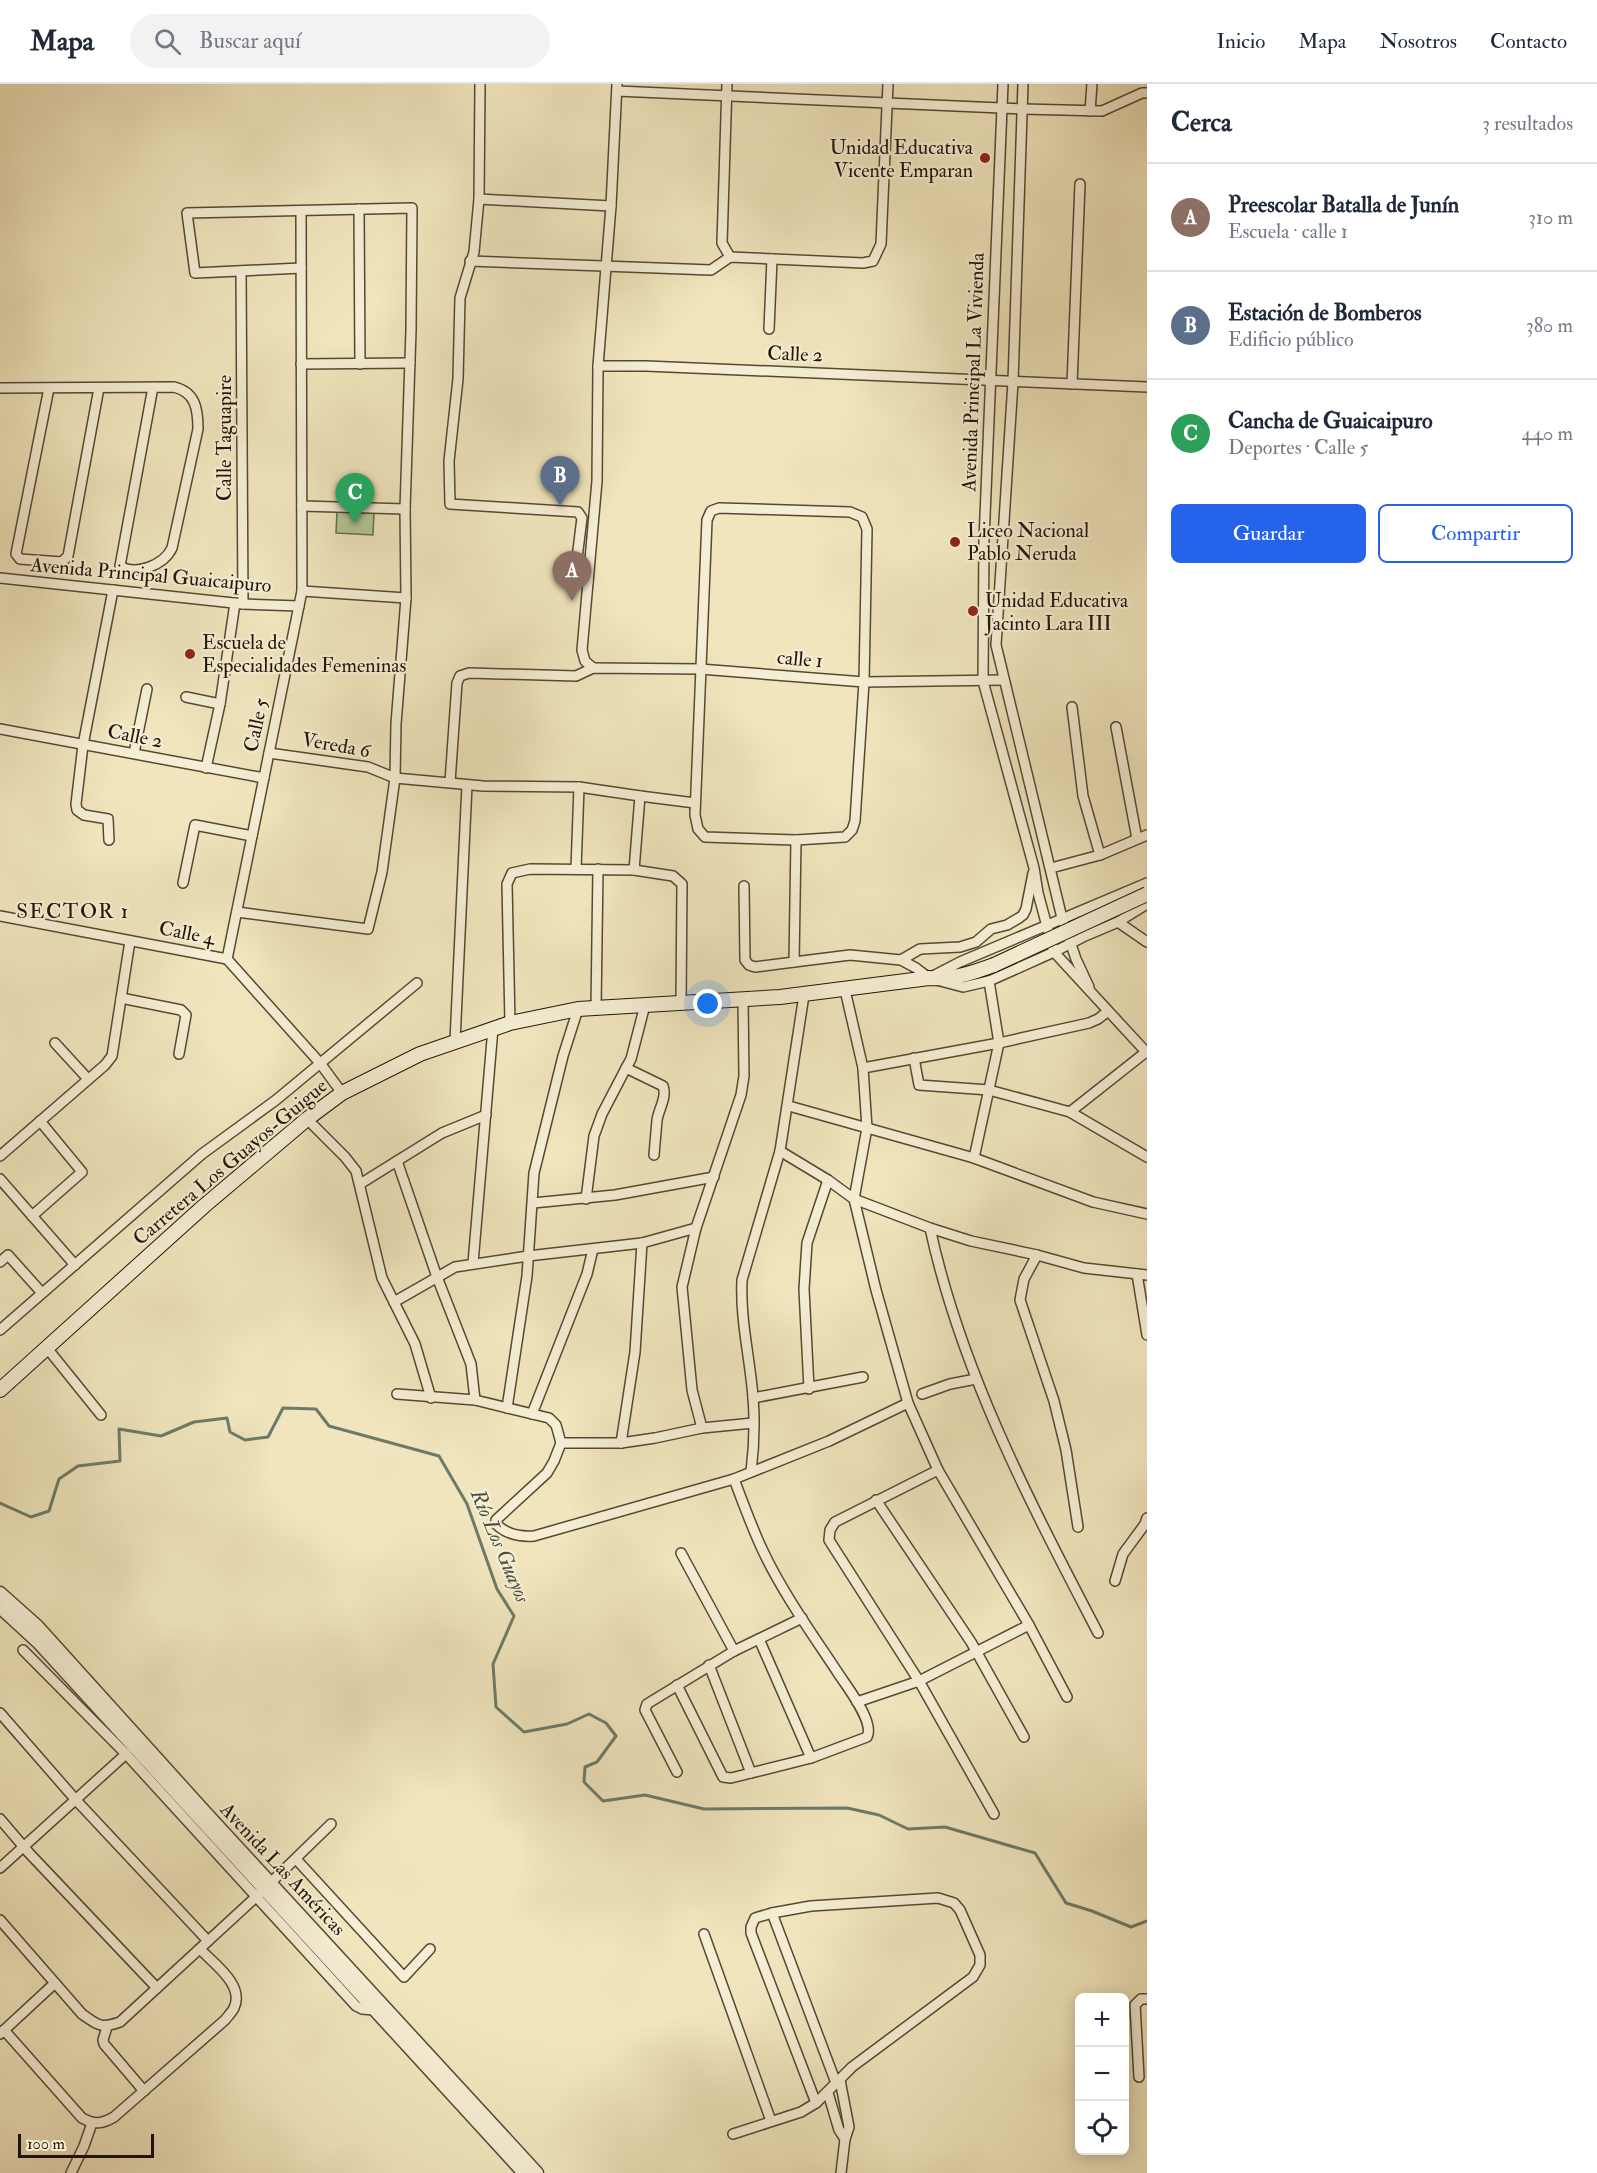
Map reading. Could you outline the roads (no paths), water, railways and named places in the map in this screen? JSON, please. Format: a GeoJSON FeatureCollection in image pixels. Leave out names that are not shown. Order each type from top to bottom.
{"type":"FeatureCollection","features":[{"type":"Feature","properties":{"kind":"main road","name":"Carretera Los Guayos-Guigue"},"geometry":{"type":"LineString","coordinates":[[0,1390],[204,1206],[307,1119],[342,1093],[420,1054],[510,1023],[578,1009],[804,995],[929,978],[953,977],[994,964],[1147,894]]}},
{"type":"Feature","properties":{"kind":"street"},"geometry":{"type":"LineString","coordinates":[[480,84],[479,199],[474,252],[460,298],[458,379],[449,461],[450,504],[578,512],[582,518],[576,566],[577,571],[588,582]]}},
{"type":"Feature","properties":{"kind":"street"},"geometry":{"type":"LineString","coordinates":[[470,261],[711,270],[730,257],[863,263],[873,261],[881,244],[888,84]]}},
{"type":"Feature","properties":{"kind":"street","name":"Avenida Principal La Vivienda"},"geometry":{"type":"LineString","coordinates":[[1002,84],[984,540],[983,681],[1034,868],[1038,893],[1054,952],[1147,1053]]}},
{"type":"Feature","properties":{"kind":"street","name":"Avenida Principal La Vivienda"},"geometry":{"type":"LineString","coordinates":[[1023,84],[1013,382],[996,645],[1062,918],[1070,944],[1094,997]]}},
{"type":"Feature","properties":{"kind":"street"},"geometry":{"type":"LineString","coordinates":[[1090,111],[1092,84]]}},
{"type":"Feature","properties":{"kind":"street"},"geometry":{"type":"LineString","coordinates":[[593,668],[585,661],[582,650],[597,481],[598,366],[611,206],[617,87],[727,89],[887,102],[1090,111],[1102,111],[1114,107],[1144,90]]}},
{"type":"Feature","properties":{"kind":"street"},"geometry":{"type":"LineString","coordinates":[[727,89],[722,243],[730,257]]}},
{"type":"Feature","properties":{"kind":"street"},"geometry":{"type":"LineString","coordinates":[[1072,384],[1080,184]]}},
{"type":"Feature","properties":{"kind":"street"},"geometry":{"type":"LineString","coordinates":[[479,199],[611,206]]}},
{"type":"Feature","properties":{"kind":"street"},"geometry":{"type":"LineString","coordinates":[[237,912],[368,929],[382,872],[395,778],[396,724],[406,598],[405,508],[412,208],[187,213],[195,273],[301,268]]}},
{"type":"Feature","properties":{"kind":"street"},"geometry":{"type":"LineString","coordinates":[[359,210],[360,363]]}},
{"type":"Feature","properties":{"kind":"street","name":"Calle 5"},"geometry":{"type":"LineString","coordinates":[[227,959],[302,591],[301,211]]}},
{"type":"Feature","properties":{"kind":"street"},"geometry":{"type":"LineString","coordinates":[[769,329],[772,259]]}},
{"type":"Feature","properties":{"kind":"street","name":"Calle Taguapire"},"geometry":{"type":"LineString","coordinates":[[206,768],[239,604],[241,271]]}},
{"type":"Feature","properties":{"kind":"street"},"geometry":{"type":"LineString","coordinates":[[301,364],[410,363]]}},
{"type":"Feature","properties":{"kind":"street","name":"Calle 2"},"geometry":{"type":"LineString","coordinates":[[598,366],[646,366],[1013,382]]}},
{"type":"Feature","properties":{"kind":"street"},"geometry":{"type":"LineString","coordinates":[[1013,382],[1147,387]]}},
{"type":"Feature","properties":{"kind":"street"},"geometry":{"type":"LineString","coordinates":[[0,388],[99,388],[153,387],[174,387],[186,390],[193,400],[198,418],[198,429],[172,548],[168,556],[154,566],[136,569],[120,566],[153,387]]}},
{"type":"Feature","properties":{"kind":"street"},"geometry":{"type":"LineString","coordinates":[[49,388],[16,554],[20,559],[62,562],[68,556],[99,388]]}},
{"type":"Feature","properties":{"kind":"street"},"geometry":{"type":"LineString","coordinates":[[302,506],[405,508]]}},
{"type":"Feature","properties":{"kind":"street"},"geometry":{"type":"LineString","coordinates":[[719,508],[850,512],[862,517],[867,529],[864,682],[855,820],[852,830],[845,837],[796,840],[705,837],[698,829],[695,803],[700,669],[707,520],[711,511],[719,508]]}},
{"type":"Feature","properties":{"kind":"street","name":"Avenida Principal Guaicaipuro"},"geometry":{"type":"LineString","coordinates":[[0,578],[239,604],[299,606]]}},
{"type":"Feature","properties":{"kind":"street"},"geometry":{"type":"LineString","coordinates":[[109,840],[108,819],[84,814],[77,810],[83,744],[113,590]]}},
{"type":"Feature","properties":{"kind":"street"},"geometry":{"type":"LineString","coordinates":[[302,591],[406,598]]}},
{"type":"Feature","properties":{"kind":"street","name":"calle 1"},"geometry":{"type":"LineString","coordinates":[[450,782],[457,683],[460,676],[469,673],[576,676],[593,668],[700,669],[864,682],[1004,680]]}},
{"type":"Feature","properties":{"kind":"street"},"geometry":{"type":"LineString","coordinates":[[134,753],[147,689]]}},
{"type":"Feature","properties":{"kind":"street"},"geometry":{"type":"LineString","coordinates":[[186,697],[220,704]]}},
{"type":"Feature","properties":{"kind":"street"},"geometry":{"type":"LineString","coordinates":[[1072,707],[1083,796],[1100,855]]}},
{"type":"Feature","properties":{"kind":"street"},"geometry":{"type":"LineString","coordinates":[[1116,727],[1137,839]]}},
{"type":"Feature","properties":{"kind":"street","name":"Calle 2"},"geometry":{"type":"LineString","coordinates":[[0,729],[264,778]]}},
{"type":"Feature","properties":{"kind":"street","name":"Vereda 6"},"geometry":{"type":"LineString","coordinates":[[269,753],[368,768],[395,778],[467,784],[579,788],[695,803]]}},
{"type":"Feature","properties":{"kind":"street"},"geometry":{"type":"LineString","coordinates":[[455,1041],[467,784]]}},
{"type":"Feature","properties":{"kind":"street"},"geometry":{"type":"LineString","coordinates":[[576,869],[579,788]]}},
{"type":"Feature","properties":{"kind":"street"},"geometry":{"type":"LineString","coordinates":[[634,870],[640,796]]}},
{"type":"Feature","properties":{"kind":"street"},"geometry":{"type":"LineString","coordinates":[[183,883],[195,825],[252,836]]}},
{"type":"Feature","properties":{"kind":"street"},"geometry":{"type":"LineString","coordinates":[[1051,868],[1100,855],[1147,835]]}},
{"type":"Feature","properties":{"kind":"street"},"geometry":{"type":"LineString","coordinates":[[794,962],[796,840]]}},
{"type":"Feature","properties":{"kind":"street"},"geometry":{"type":"LineString","coordinates":[[901,960],[920,950],[960,947],[976,942],[991,929],[1007,925],[1019,918],[1026,909],[1034,868]]}},
{"type":"Feature","properties":{"kind":"street"},"geometry":{"type":"LineString","coordinates":[[510,1023],[507,884],[512,873],[530,869],[634,870],[673,876],[682,884],[681,1002]]}},
{"type":"Feature","properties":{"kind":"street"},"geometry":{"type":"LineString","coordinates":[[596,1008],[598,869]]}},
{"type":"Feature","properties":{"kind":"street"},"geometry":{"type":"LineString","coordinates":[[929,978],[960,962],[1147,883]]}},
{"type":"Feature","properties":{"kind":"street"},"geometry":{"type":"LineString","coordinates":[[744,886],[745,960],[748,965],[755,967],[850,955],[901,960],[929,978],[963,987],[988,981],[1054,952],[1118,922],[1147,904]]}},
{"type":"Feature","properties":{"kind":"street","name":"Calle 4"},"geometry":{"type":"LineString","coordinates":[[0,916],[227,959]]}},
{"type":"Feature","properties":{"kind":"street"},"geometry":{"type":"LineString","coordinates":[[1118,922],[1147,942]]}},
{"type":"Feature","properties":{"kind":"street"},"geometry":{"type":"LineString","coordinates":[[0,1156],[105,1065],[112,1056],[130,941]]}},
{"type":"Feature","properties":{"kind":"street"},"geometry":{"type":"LineString","coordinates":[[227,959],[320,1063],[342,1093]]}},
{"type":"Feature","properties":{"kind":"street"},"geometry":{"type":"LineString","coordinates":[[975,1158],[999,1043],[988,981]]}},
{"type":"Feature","properties":{"kind":"street"},"geometry":{"type":"LineString","coordinates":[[0,1330],[202,1154],[276,1100],[417,983]]}},
{"type":"Feature","properties":{"kind":"street"},"geometry":{"type":"LineString","coordinates":[[845,990],[863,1068],[867,1128],[854,1199],[876,1290],[908,1403],[938,1470],[1068,1696]]}},
{"type":"Feature","properties":{"kind":"street"},"geometry":{"type":"LineString","coordinates":[[751,1472],[753,1398],[741,1300],[742,1280],[780,1151],[789,1106],[804,995]]}},
{"type":"Feature","properties":{"kind":"street"},"geometry":{"type":"LineString","coordinates":[[121,998],[181,1010],[186,1016],[178,1054]]}},
{"type":"Feature","properties":{"kind":"street"},"geometry":{"type":"LineString","coordinates":[[702,1428],[692,1390],[682,1287],[696,1228],[741,1095],[744,1076],[743,999]]}},
{"type":"Feature","properties":{"kind":"street"},"geometry":{"type":"LineString","coordinates":[[586,1199],[594,1136],[602,1114],[631,1059],[645,1005]]}},
{"type":"Feature","properties":{"kind":"street"},"geometry":{"type":"LineString","coordinates":[[507,1408],[527,1276],[534,1173],[562,1056],[578,1009]]}},
{"type":"Feature","properties":{"kind":"street"},"geometry":{"type":"LineString","coordinates":[[863,1068],[999,1043],[1089,1023],[1107,1012]]}},
{"type":"Feature","properties":{"kind":"street"},"geometry":{"type":"LineString","coordinates":[[473,1263],[493,1028]]}},
{"type":"Feature","properties":{"kind":"street"},"geometry":{"type":"LineString","coordinates":[[55,1043],[88,1079]]}},
{"type":"Feature","properties":{"kind":"street"},"geometry":{"type":"LineString","coordinates":[[1070,1112],[1147,1053]]}},
{"type":"Feature","properties":{"kind":"street"},"geometry":{"type":"LineString","coordinates":[[914,1058],[919,1085],[989,1090],[1070,1112],[1147,1157]]}},
{"type":"Feature","properties":{"kind":"street"},"geometry":{"type":"LineString","coordinates":[[626,1068],[663,1086],[664,1089],[657,1117],[654,1155]]}},
{"type":"Feature","properties":{"kind":"street"},"geometry":{"type":"LineString","coordinates":[[789,1106],[975,1158],[1093,1202],[1147,1214]]}},
{"type":"Feature","properties":{"kind":"street"},"geometry":{"type":"LineString","coordinates":[[360,1184],[442,1132],[486,1115]]}},
{"type":"Feature","properties":{"kind":"street"},"geometry":{"type":"LineString","coordinates":[[307,1119],[356,1171],[382,1278],[414,1344],[431,1398]]}},
{"type":"Feature","properties":{"kind":"street"},"geometry":{"type":"LineString","coordinates":[[32,1216],[82,1172],[40,1121]]}},
{"type":"Feature","properties":{"kind":"street"},"geometry":{"type":"LineString","coordinates":[[780,1151],[854,1199],[930,1228],[971,1241],[1084,1268],[1142,1274],[1147,1335]]}},
{"type":"Feature","properties":{"kind":"street"},"geometry":{"type":"LineString","coordinates":[[397,1161],[437,1277],[471,1364],[475,1400]]}},
{"type":"Feature","properties":{"kind":"street"},"geometry":{"type":"LineString","coordinates":[[533,1203],[615,1196],[714,1177]]}},
{"type":"Feature","properties":{"kind":"street"},"geometry":{"type":"LineString","coordinates":[[0,1179],[75,1265]]}},
{"type":"Feature","properties":{"kind":"street"},"geometry":{"type":"LineString","coordinates":[[809,1389],[804,1289],[807,1243],[828,1180]]}},
{"type":"Feature","properties":{"kind":"street"},"geometry":{"type":"LineString","coordinates":[[394,1302],[455,1267],[642,1243],[696,1228]]}},
{"type":"Feature","properties":{"kind":"street"},"geometry":{"type":"LineString","coordinates":[[930,1228],[938,1263],[976,1379],[1042,1524],[1098,1634]]}},
{"type":"Feature","properties":{"kind":"street"},"geometry":{"type":"LineString","coordinates":[[621,1443],[635,1352],[642,1243]]}},
{"type":"Feature","properties":{"kind":"street"},"geometry":{"type":"LineString","coordinates":[[532,1414],[586,1274],[593,1249]]}},
{"type":"Feature","properties":{"kind":"street"},"geometry":{"type":"LineString","coordinates":[[0,1262],[8,1255],[42,1293]]}},
{"type":"Feature","properties":{"kind":"street"},"geometry":{"type":"LineString","coordinates":[[1037,1255],[1024,1279],[1020,1300],[1054,1401],[1066,1450],[1078,1527]]}},
{"type":"Feature","properties":{"kind":"street"},"geometry":{"type":"LineString","coordinates":[[47,1348],[101,1415]]}},
{"type":"Feature","properties":{"kind":"street"},"geometry":{"type":"LineString","coordinates":[[753,1398],[863,1377]]}},
{"type":"Feature","properties":{"kind":"street"},"geometry":{"type":"LineString","coordinates":[[921,1394],[950,1384],[976,1379]]}},
{"type":"Feature","properties":{"kind":"street"},"geometry":{"type":"LineString","coordinates":[[397,1394],[475,1400],[549,1418],[556,1425],[561,1443],[547,1473],[496,1520],[496,1524],[501,1529],[516,1535],[534,1536],[734,1479],[829,1441],[908,1403]]}},
{"type":"Feature","properties":{"kind":"street"},"geometry":{"type":"LineString","coordinates":[[561,1443],[621,1443],[702,1428],[753,1423]]}},
{"type":"Feature","properties":{"kind":"street"},"geometry":{"type":"LineString","coordinates":[[938,1470],[835,1522],[830,1530],[829,1540],[920,1681],[994,1814]]}},
{"type":"Feature","properties":{"kind":"street"},"geometry":{"type":"LineString","coordinates":[[678,1685],[723,1777],[731,1779],[811,1758],[867,1737],[869,1726],[856,1702],[763,1552],[734,1479]]}},
{"type":"Feature","properties":{"kind":"street"},"geometry":{"type":"LineString","coordinates":[[876,1500],[977,1652],[1024,1737]]}},
{"type":"Feature","properties":{"kind":"street"},"geometry":{"type":"LineString","coordinates":[[1115,1581],[1123,1554],[1147,1518]]}},
{"type":"Feature","properties":{"kind":"street"},"geometry":{"type":"LineString","coordinates":[[681,1553],[735,1651]]}},
{"type":"Feature","properties":{"kind":"street","name":"Avenida Las Américas"},"geometry":{"type":"LineString","coordinates":[[0,1593],[37,1626],[264,1890],[537,2173]]}},
{"type":"Feature","properties":{"kind":"street","name":"Avenida Las Américas"},"geometry":{"type":"LineString","coordinates":[[0,1607],[38,1642],[524,2173]]}},
{"type":"Feature","properties":{"kind":"street"},"geometry":{"type":"LineString","coordinates":[[677,1772],[645,1707],[651,1700],[709,1665],[802,1618]]}},
{"type":"Feature","properties":{"kind":"street"},"geometry":{"type":"LineString","coordinates":[[856,1702],[920,1681],[1029,1625]]}},
{"type":"Feature","properties":{"kind":"street"},"geometry":{"type":"LineString","coordinates":[[759,1639],[811,1758]]}},
{"type":"Feature","properties":{"kind":"street"},"geometry":{"type":"LineString","coordinates":[[23,1650],[264,1890]]}},
{"type":"Feature","properties":{"kind":"street"},"geometry":{"type":"LineString","coordinates":[[709,1665],[751,1773]]}},
{"type":"Feature","properties":{"kind":"street"},"geometry":{"type":"LineString","coordinates":[[0,1713],[75,1799],[208,1941]]}},
{"type":"Feature","properties":{"kind":"street"},"geometry":{"type":"LineString","coordinates":[[0,1868],[126,1754]]}},
{"type":"Feature","properties":{"kind":"street"},"geometry":{"type":"LineString","coordinates":[[0,1819],[23,1847],[157,1988]]}},
{"type":"Feature","properties":{"kind":"street"},"geometry":{"type":"LineString","coordinates":[[0,1920],[82,2014],[98,2025],[107,2027],[120,2022],[264,1890],[332,1824]]}},
{"type":"Feature","properties":{"kind":"street"},"geometry":{"type":"LineString","coordinates":[[296,1859],[404,1977],[430,1949]]}},
{"type":"Feature","properties":{"kind":"street"},"geometry":{"type":"LineString","coordinates":[[733,2134],[801,2112],[816,2103],[852,2067],[973,1977],[981,1965],[980,1956],[960,1910],[954,1903],[938,1898],[811,1906],[755,1918],[751,1933],[816,2103]]}},
{"type":"Feature","properties":{"kind":"street"},"geometry":{"type":"LineString","coordinates":[[772,1913],[838,2082],[849,2127],[845,2139],[841,2173]]}},
{"type":"Feature","properties":{"kind":"street"},"geometry":{"type":"LineString","coordinates":[[704,1934],[771,2121]]}},
{"type":"Feature","properties":{"kind":"street"},"geometry":{"type":"LineString","coordinates":[[55,1983],[2,2032],[82,2118],[92,2123],[103,2123],[114,2117],[225,2020],[235,2007],[236,1994],[233,1984],[200,1949]]}},
{"type":"Feature","properties":{"kind":"street"},"geometry":{"type":"LineString","coordinates":[[1139,2077],[1135,2005],[1141,1999],[1147,1999]]}},
{"type":"Feature","properties":{"kind":"street"},"geometry":{"type":"LineString","coordinates":[[107,2027],[104,2044],[144,2091]]}},
{"type":"Feature","properties":{"kind":"street"},"geometry":{"type":"LineString","coordinates":[[828,2092],[838,2130],[845,2139]]}},
{"type":"Feature","properties":{"kind":"street"},"geometry":{"type":"LineString","coordinates":[[71,2173],[92,2123]]}},
{"type":"Feature","properties":{"kind":"waterway","name":"Río Los Guayos"},"geometry":{"type":"LineString","coordinates":[[0,1503],[31,1517],[49,1511],[59,1479],[78,1466],[120,1461],[119,1429],[161,1436],[194,1422],[227,1418],[230,1432],[245,1440],[268,1437],[283,1408],[316,1409],[329,1426],[439,1456],[467,1504],[497,1589],[514,1616],[493,1664],[496,1707],[524,1732],[567,1724],[589,1714],[606,1723],[616,1736],[597,1762],[585,1767],[584,1782],[603,1801],[645,1795],[704,1809],[847,1808],[879,1815],[908,1829],[945,1827],[1035,1853],[1066,1903],[1131,1927],[1147,1921]]}},
{"type":"Feature","properties":{"kind":"place","name":"Unidad Educativa Vicente Emparan"},"geometry":{"type":"Point","coordinates":[985,158]}},
{"type":"Feature","properties":{"kind":"place","name":"Estación de Bomberos"},"geometry":{"type":"Point","coordinates":[560,506]}},
{"type":"Feature","properties":{"kind":"place","name":"Cancha de Guaicaipuro"},"geometry":{"type":"Point","coordinates":[355,523]}},
{"type":"Feature","properties":{"kind":"place","name":"Liceo Nacional Pablo Neruda"},"geometry":{"type":"Point","coordinates":[955,542]}},
{"type":"Feature","properties":{"kind":"place","name":"Preescolar Batalla de Junín"},"geometry":{"type":"Point","coordinates":[572,601]}},
{"type":"Feature","properties":{"kind":"place","name":"Unidad Educativa Jacinto Lara III"},"geometry":{"type":"Point","coordinates":[973,611]}},
{"type":"Feature","properties":{"kind":"place","name":"Escuela de Especialidades Femeninas"},"geometry":{"type":"Point","coordinates":[190,654]}},
{"type":"Feature","properties":{"kind":"district","name":"SECTOR 1"},"geometry":{"type":"Point","coordinates":[73,911]}}]}
